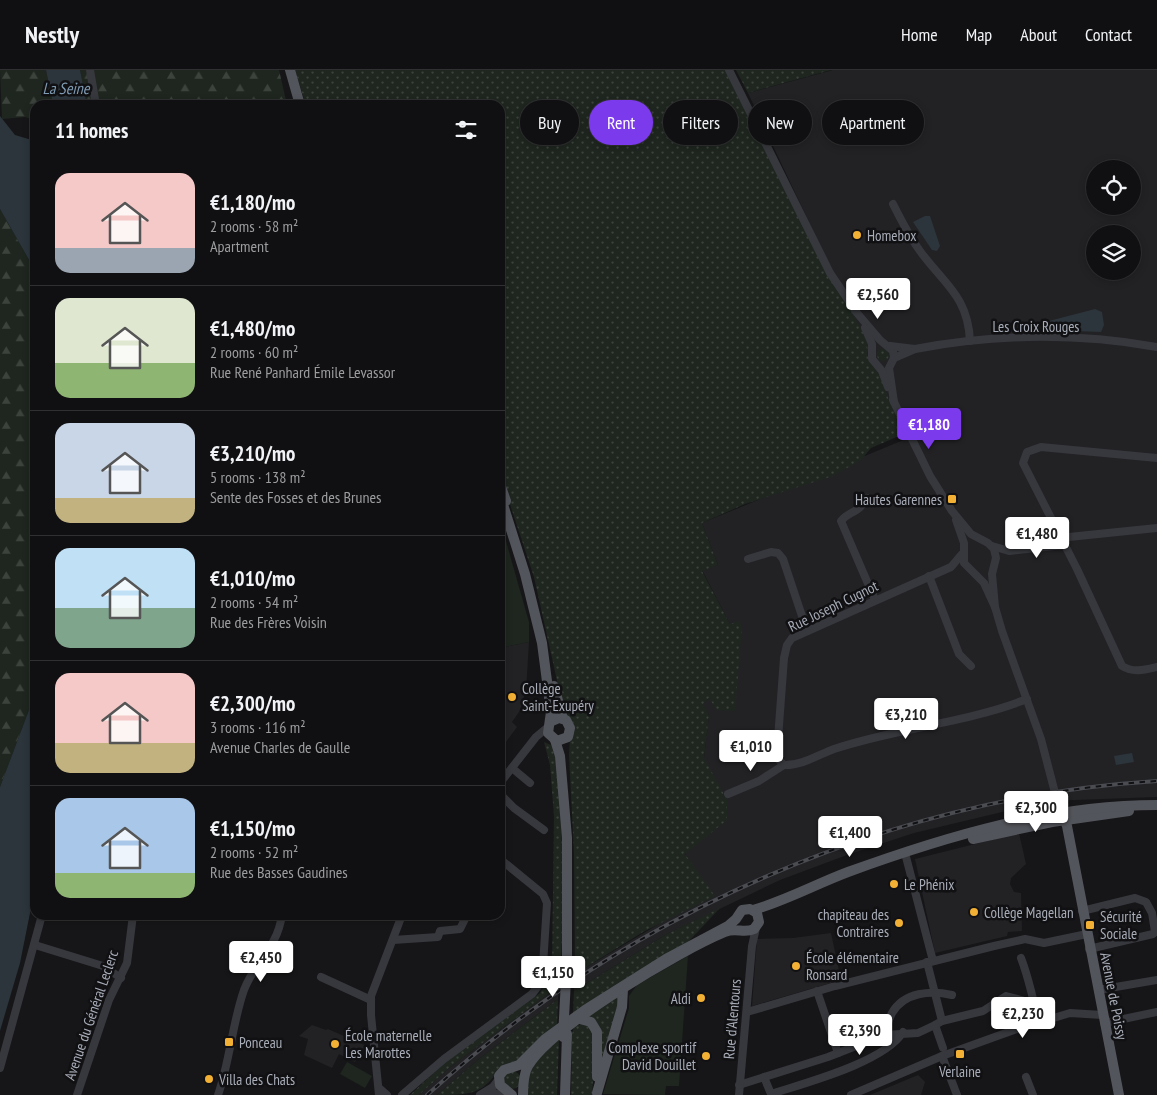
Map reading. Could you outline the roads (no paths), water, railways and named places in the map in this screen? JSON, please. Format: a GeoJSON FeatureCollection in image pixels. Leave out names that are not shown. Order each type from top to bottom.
{"type":"FeatureCollection","features":[{"type":"Feature","properties":{"kind":"main road"},"geometry":{"type":"LineString","coordinates":[[285,70],[294,100]]}},
{"type":"Feature","properties":{"kind":"main road"},"geometry":{"type":"LineString","coordinates":[[290,70],[299,100]]}},
{"type":"Feature","properties":{"kind":"main road"},"geometry":{"type":"LineString","coordinates":[[505,500],[533,590],[558,705],[563,719],[570,728],[567,738],[566,764],[572,861],[569,959],[561,1095]]}},
{"type":"Feature","properties":{"kind":"main road"},"geometry":{"type":"LineString","coordinates":[[505,510],[523,566],[542,643],[548,682],[549,724],[560,756],[567,830],[569,959]]}},
{"type":"Feature","properties":{"kind":"main road"},"geometry":{"type":"LineString","coordinates":[[549,724],[556,718],[563,719]]}},
{"type":"Feature","properties":{"kind":"main road"},"geometry":{"type":"LineString","coordinates":[[553,739],[561,741],[567,738]]}},
{"type":"Feature","properties":{"kind":"main road"},"geometry":{"type":"LineString","coordinates":[[906,855],[1006,831],[1062,820],[1096,808],[1157,806]]}},
{"type":"Feature","properties":{"kind":"main road"},"geometry":{"type":"LineString","coordinates":[[748,923],[724,932],[623,989],[542,1047],[524,1075],[523,1091],[509,1093],[500,1086],[499,1079],[504,1069],[515,1067],[526,1059],[545,1039],[618,988],[748,923],[770,908],[794,897],[906,855],[998,825],[1062,820],[1157,806]]}},
{"type":"Feature","properties":{"kind":"main road"},"geometry":{"type":"LineString","coordinates":[[1062,820],[1071,826],[1078,818]]}},
{"type":"Feature","properties":{"kind":"main road","name":"Avenue de Poissy"},"geometry":{"type":"LineString","coordinates":[[1062,820],[1119,1095]]}},
{"type":"Feature","properties":{"kind":"main road"},"geometry":{"type":"LineString","coordinates":[[597,1094],[622,1007],[623,989]]}},
{"type":"Feature","properties":{"kind":"main road"},"geometry":{"type":"LineString","coordinates":[[580,1019],[591,1022],[597,1032],[597,1094]]}},
{"type":"Feature","properties":{"kind":"main road"},"geometry":{"type":"LineString","coordinates":[[565,1035],[565,1095]]}},
{"type":"Feature","properties":{"kind":"main road"},"geometry":{"type":"LineString","coordinates":[[515,1067],[524,1075]]}},
{"type":"Feature","properties":{"kind":"street"},"geometry":{"type":"LineString","coordinates":[[90,70],[95,100]]}},
{"type":"Feature","properties":{"kind":"street"},"geometry":{"type":"LineString","coordinates":[[729,70],[830,274],[857,313],[870,338],[872,359],[882,371],[894,402],[930,476],[952,511],[971,534],[992,546],[1008,551],[1157,528]]}},
{"type":"Feature","properties":{"kind":"street"},"geometry":{"type":"LineString","coordinates":[[893,204],[919,250],[958,295],[969,323],[970,341]]}},
{"type":"Feature","properties":{"kind":"street"},"geometry":{"type":"LineString","coordinates":[[857,313],[894,352],[890,371],[894,402]]}},
{"type":"Feature","properties":{"kind":"street","name":"Les Croix Rouges"},"geometry":{"type":"LineString","coordinates":[[888,345],[915,349],[970,341],[1047,338],[1095,339],[1157,348]]}},
{"type":"Feature","properties":{"kind":"street"},"geometry":{"type":"LineString","coordinates":[[872,350],[878,345],[888,345]]}},
{"type":"Feature","properties":{"kind":"street","name":"Les Croix Rouges"},"geometry":{"type":"LineString","coordinates":[[892,361],[915,349]]}},
{"type":"Feature","properties":{"kind":"street"},"geometry":{"type":"LineString","coordinates":[[877,365],[884,366],[892,361]]}},
{"type":"Feature","properties":{"kind":"street"},"geometry":{"type":"LineString","coordinates":[[1157,458],[1041,447],[1027,452],[1023,463],[1024,470],[1077,570],[1122,666],[1136,671],[1157,667]]}},
{"type":"Feature","properties":{"kind":"street"},"geometry":{"type":"LineString","coordinates":[[867,498],[861,509],[844,517],[841,522],[875,600]]}},
{"type":"Feature","properties":{"kind":"street"},"geometry":{"type":"LineString","coordinates":[[952,511],[963,539],[963,562],[984,583],[996,607]]}},
{"type":"Feature","properties":{"kind":"street"},"geometry":{"type":"LineString","coordinates":[[964,551],[972,542],[982,540]]}},
{"type":"Feature","properties":{"kind":"street"},"geometry":{"type":"LineString","coordinates":[[992,546],[995,553],[996,607],[1002,631],[1028,699],[1062,820]]}},
{"type":"Feature","properties":{"kind":"street","name":"Rue Joseph Cugnot"},"geometry":{"type":"LineString","coordinates":[[784,765],[778,759],[777,752],[786,651],[792,638],[951,567],[964,551]]}},
{"type":"Feature","properties":{"kind":"street"},"geometry":{"type":"LineString","coordinates":[[970,570],[986,572],[1008,551]]}},
{"type":"Feature","properties":{"kind":"street"},"geometry":{"type":"LineString","coordinates":[[748,559],[771,552],[778,553],[783,559],[807,631]]}},
{"type":"Feature","properties":{"kind":"street","name":"Rue Joseph Cugnot"},"geometry":{"type":"LineString","coordinates":[[951,567],[970,570]]}},
{"type":"Feature","properties":{"kind":"street"},"geometry":{"type":"LineString","coordinates":[[929,576],[959,654],[971,666]]}},
{"type":"Feature","properties":{"kind":"street"},"geometry":{"type":"LineString","coordinates":[[728,794],[758,781],[784,765],[794,765],[849,744],[909,728],[1004,708],[1028,699]]}},
{"type":"Feature","properties":{"kind":"street"},"geometry":{"type":"LineString","coordinates":[[505,777],[534,739],[549,724]]}},
{"type":"Feature","properties":{"kind":"street"},"geometry":{"type":"LineString","coordinates":[[534,739],[553,739]]}},
{"type":"Feature","properties":{"kind":"street"},"geometry":{"type":"LineString","coordinates":[[512,768],[530,783]]}},
{"type":"Feature","properties":{"kind":"street"},"geometry":{"type":"LineString","coordinates":[[505,799],[544,830]]}},
{"type":"Feature","properties":{"kind":"street"},"geometry":{"type":"LineString","coordinates":[[1006,831],[1029,823],[1062,820],[1093,804],[1113,806]]}},
{"type":"Feature","properties":{"kind":"street"},"geometry":{"type":"LineString","coordinates":[[906,855],[935,991],[942,1052],[957,1095]]}},
{"type":"Feature","properties":{"kind":"street"},"geometry":{"type":"LineString","coordinates":[[402,1095],[444,1059],[532,994],[542,981],[547,902],[543,894],[505,863]]}},
{"type":"Feature","properties":{"kind":"street"},"geometry":{"type":"LineString","coordinates":[[1081,907],[1135,898],[1146,902],[1155,912],[1155,932],[1153,934],[1090,949]]}},
{"type":"Feature","properties":{"kind":"street"},"geometry":{"type":"LineString","coordinates":[[0,1068],[41,920]]}},
{"type":"Feature","properties":{"kind":"street","name":"Avenue du Général Leclerc"},"geometry":{"type":"LineString","coordinates":[[77,1095],[110,1000],[127,963],[132,920]]}},
{"type":"Feature","properties":{"kind":"street"},"geometry":{"type":"LineString","coordinates":[[220,1094],[245,989],[255,969],[273,945],[280,920]]}},
{"type":"Feature","properties":{"kind":"street"},"geometry":{"type":"LineString","coordinates":[[387,1095],[379,1092],[371,1000],[400,920]]}},
{"type":"Feature","properties":{"kind":"street"},"geometry":{"type":"LineString","coordinates":[[393,940],[438,937],[440,931],[460,929],[464,920]]}},
{"type":"Feature","properties":{"kind":"street","name":"Rue d'Alentours"},"geometry":{"type":"LineString","coordinates":[[739,1095],[752,946],[748,923]]}},
{"type":"Feature","properties":{"kind":"street"},"geometry":{"type":"LineString","coordinates":[[747,1012],[817,991],[1025,939],[1044,943],[1087,934]]}},
{"type":"Feature","properties":{"kind":"street"},"geometry":{"type":"LineString","coordinates":[[35,944],[103,966],[121,978]]}},
{"type":"Feature","properties":{"kind":"street"},"geometry":{"type":"LineString","coordinates":[[1020,958],[1029,979],[1032,1003],[1037,1017],[1036,1023]]}},
{"type":"Feature","properties":{"kind":"street"},"geometry":{"type":"LineString","coordinates":[[321,976],[371,1000]]}},
{"type":"Feature","properties":{"kind":"street"},"geometry":{"type":"LineString","coordinates":[[1098,990],[1157,980]]}},
{"type":"Feature","properties":{"kind":"street"},"geometry":{"type":"LineString","coordinates":[[817,991],[838,1053]]}},
{"type":"Feature","properties":{"kind":"street"},"geometry":{"type":"LineString","coordinates":[[884,1035],[894,1011],[908,998],[935,991],[952,995]]}},
{"type":"Feature","properties":{"kind":"street"},"geometry":{"type":"LineString","coordinates":[[739,1085],[838,1053],[884,1035],[903,1032],[918,1033],[939,1023],[983,1011],[1006,996],[1032,1003]]}},
{"type":"Feature","properties":{"kind":"street"},"geometry":{"type":"LineString","coordinates":[[853,1095],[942,1052],[1070,1013],[1103,1019],[1157,1012]]}},
{"type":"Feature","properties":{"kind":"street"},"geometry":{"type":"LineString","coordinates":[[764,1077],[771,1094],[830,1074],[883,1052],[898,1041],[903,1032]]}},
{"type":"Feature","properties":{"kind":"street"},"geometry":{"type":"LineString","coordinates":[[1026,1077],[1033,1095]]}},
{"type":"Feature","properties":{"kind":"street"},"geometry":{"type":"LineString","coordinates":[[480,1095],[493,1087],[499,1079]]}},
{"type":"Feature","properties":{"kind":"street"},"geometry":{"type":"LineString","coordinates":[[489,1095],[509,1093]]}},
{"type":"Feature","properties":{"kind":"water","name":"La Seine"},"geometry":{"type":"Polygon","coordinates":[[[46,70],[80,70],[86,100],[52,100],[46,70]]]}},
{"type":"Feature","properties":{"kind":"water","name":"La Seine"},"geometry":{"type":"Polygon","coordinates":[[[0,116],[15,135],[30,140],[30,262],[0,209],[0,116]]]}},
{"type":"Feature","properties":{"kind":"water"},"geometry":{"type":"Polygon","coordinates":[[[925,216],[930,216],[940,246],[937,251],[932,250],[913,222],[925,216]]]}},
{"type":"Feature","properties":{"kind":"water"},"geometry":{"type":"Polygon","coordinates":[[[1095,309],[1102,312],[1104,325],[1101,332],[1050,330],[1047,326],[1049,321],[1095,309]]]}},
{"type":"Feature","properties":{"kind":"water"},"geometry":{"type":"Polygon","coordinates":[[[30,707],[30,913],[20,963],[0,1031],[0,787],[30,707]]]}},
{"type":"Feature","properties":{"kind":"water"},"geometry":{"type":"Polygon","coordinates":[[[1132,753],[1134,762],[1116,765],[1114,756],[1132,753]]]}},
{"type":"Feature","properties":{"kind":"railway"},"geometry":{"type":"LineString","coordinates":[[427,1095],[504,1031],[587,972],[674,921],[765,877],[860,840],[957,812],[1056,792],[1157,781]]}},
{"type":"Feature","properties":{"kind":"place","name":"Homebox"},"geometry":{"type":"Point","coordinates":[857,235]}},
{"type":"Feature","properties":{"kind":"place","name":"Hautes Garennes"},"geometry":{"type":"Point","coordinates":[952,499]}},
{"type":"Feature","properties":{"kind":"place","name":"Collège Saint-Exupéry"},"geometry":{"type":"Point","coordinates":[512,697]}},
{"type":"Feature","properties":{"kind":"place","name":"Le Phénix"},"geometry":{"type":"Point","coordinates":[894,884]}},
{"type":"Feature","properties":{"kind":"place","name":"Collège Magellan"},"geometry":{"type":"Point","coordinates":[974,912]}},
{"type":"Feature","properties":{"kind":"place","name":"chapiteau des Contraires"},"geometry":{"type":"Point","coordinates":[899,923]}},
{"type":"Feature","properties":{"kind":"place","name":"Sécurité Sociale"},"geometry":{"type":"Point","coordinates":[1090,925]}},
{"type":"Feature","properties":{"kind":"place","name":"École élémentaire Ronsard"},"geometry":{"type":"Point","coordinates":[796,966]}},
{"type":"Feature","properties":{"kind":"place","name":"Aldi"},"geometry":{"type":"Point","coordinates":[701,998]}},
{"type":"Feature","properties":{"kind":"place","name":"Ponceau"},"geometry":{"type":"Point","coordinates":[229,1042]}},
{"type":"Feature","properties":{"kind":"place","name":"École maternelle Les Marottes"},"geometry":{"type":"Point","coordinates":[335,1044]}},
{"type":"Feature","properties":{"kind":"place","name":"Verlaine"},"geometry":{"type":"Point","coordinates":[960,1054]}},
{"type":"Feature","properties":{"kind":"place","name":"Complexe sportif David Douillet"},"geometry":{"type":"Point","coordinates":[706,1056]}},
{"type":"Feature","properties":{"kind":"place","name":"Villa des Chats"},"geometry":{"type":"Point","coordinates":[209,1079]}}]}
